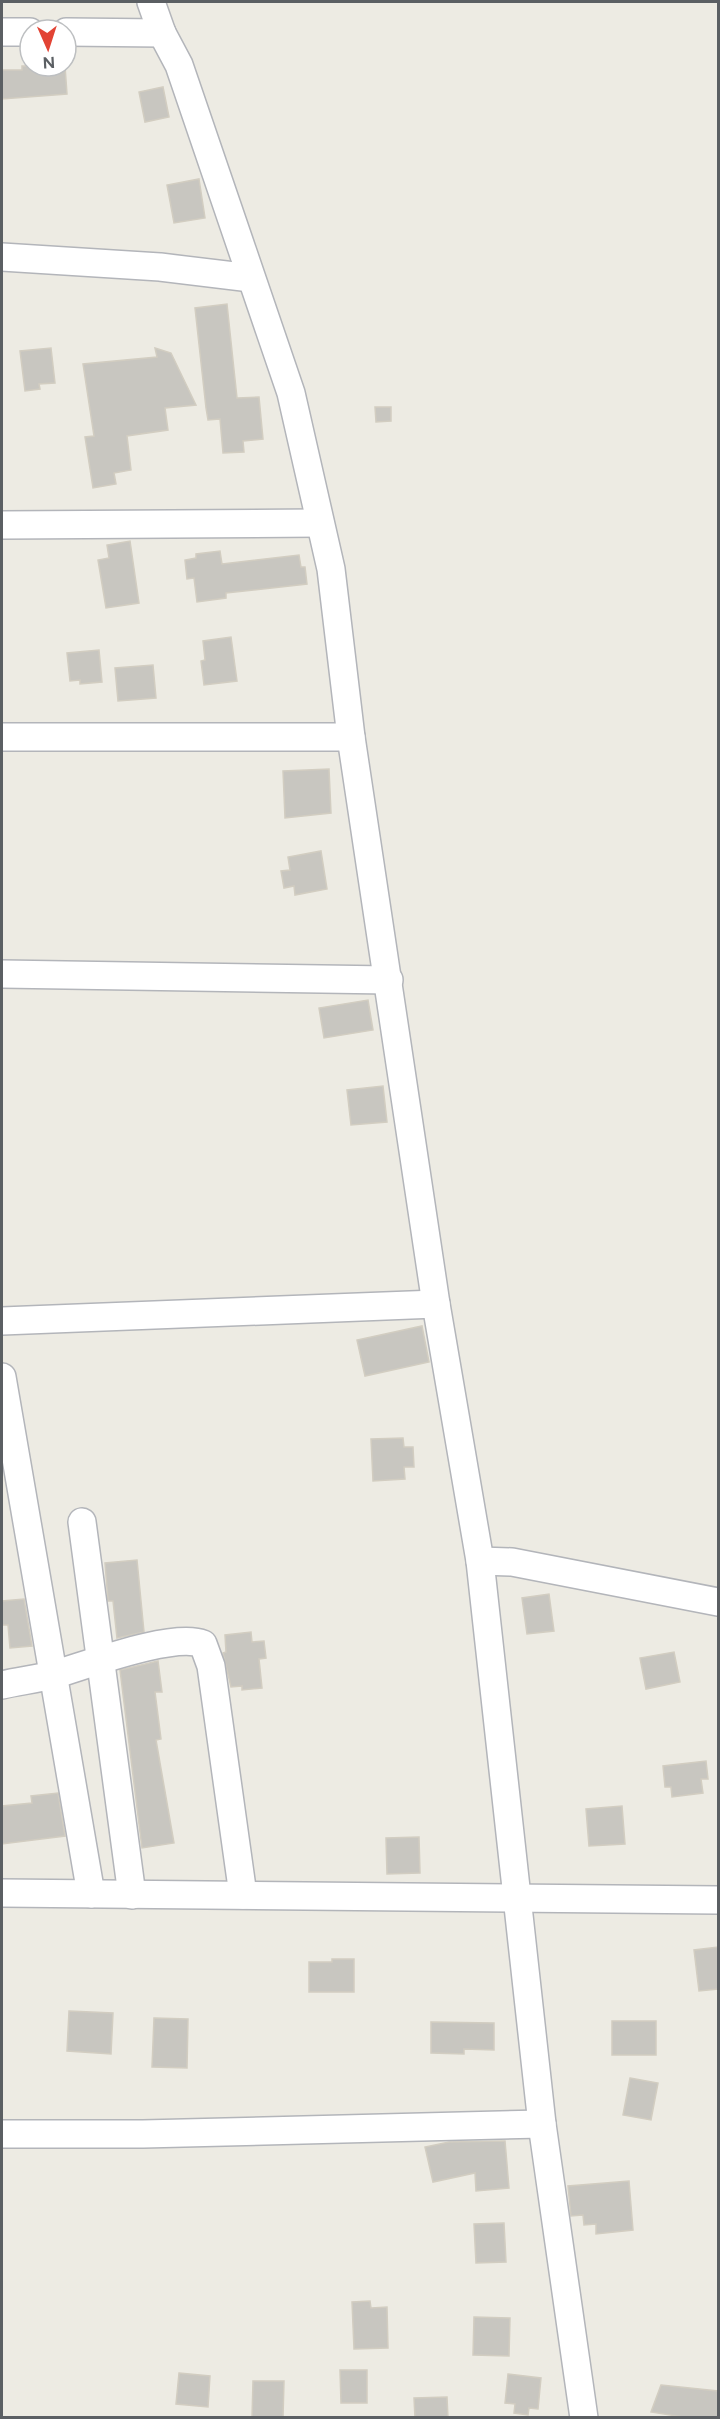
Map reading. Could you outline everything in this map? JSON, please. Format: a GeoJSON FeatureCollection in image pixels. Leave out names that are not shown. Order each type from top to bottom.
{"type":"FeatureCollection","features":[{"type":"Feature","properties":{"kind":"street"},"geometry":{"type":"LineString","coordinates":[[151,2],[162,33],[179,65],[291,393],[331,569],[351,737],[436,1304],[480,1561],[515,1896],[542,2124],[584,2418]]}},
{"type":"Feature","properties":{"kind":"street"},"geometry":{"type":"LineString","coordinates":[[2,32],[18,32]]}},
{"type":"Feature","properties":{"kind":"street"},"geometry":{"type":"LineString","coordinates":[[78,32],[162,33]]}},
{"type":"Feature","properties":{"kind":"street"},"geometry":{"type":"LineString","coordinates":[[2,256],[148,266],[251,278]]}},
{"type":"Feature","properties":{"kind":"street"},"geometry":{"type":"LineString","coordinates":[[2,525],[320,523]]}},
{"type":"Feature","properties":{"kind":"street"},"geometry":{"type":"LineString","coordinates":[[2,737],[351,737]]}},
{"type":"Feature","properties":{"kind":"street"},"geometry":{"type":"LineString","coordinates":[[2,974],[389,980]]}},
{"type":"Feature","properties":{"kind":"street"},"geometry":{"type":"LineString","coordinates":[[2,1321],[436,1304]]}},
{"type":"Feature","properties":{"kind":"street"},"geometry":{"type":"LineString","coordinates":[[2,1377],[91,1894]]}},
{"type":"Feature","properties":{"kind":"street"},"geometry":{"type":"LineString","coordinates":[[82,1522],[132,1895]]}},
{"type":"Feature","properties":{"kind":"street"},"geometry":{"type":"LineString","coordinates":[[480,1561],[512,1562],[718,1602]]}},
{"type":"Feature","properties":{"kind":"street"},"geometry":{"type":"LineString","coordinates":[[2,1685],[183,1641],[196,1641],[206,1648],[243,1895]]}},
{"type":"Feature","properties":{"kind":"street"},"geometry":{"type":"LineString","coordinates":[[2,1893],[515,1896],[718,1900]]}},
{"type":"Feature","properties":{"kind":"street"},"geometry":{"type":"LineString","coordinates":[[2,2133],[155,2134],[542,2124]]}},
{"type":"Feature","properties":{"kind":"building"},"geometry":{"type":"Polygon","coordinates":[[[2,70],[18,70],[18,78],[66,78],[67,94],[2,99],[2,70]]]}},
{"type":"Feature","properties":{"kind":"building"},"geometry":{"type":"Polygon","coordinates":[[[163,87],[169,117],[145,122],[139,92],[163,87]]]}},
{"type":"Feature","properties":{"kind":"building"},"geometry":{"type":"Polygon","coordinates":[[[199,179],[205,218],[174,223],[167,185],[199,179]]]}},
{"type":"Feature","properties":{"kind":"building"},"geometry":{"type":"Polygon","coordinates":[[[227,304],[237,398],[259,397],[263,439],[243,441],[244,452],[223,453],[220,419],[208,420],[195,308],[227,304]]]}},
{"type":"Feature","properties":{"kind":"building"},"geometry":{"type":"Polygon","coordinates":[[[51,348],[55,383],[39,384],[40,389],[25,391],[20,351],[51,348]]]}},
{"type":"Feature","properties":{"kind":"building"},"geometry":{"type":"Polygon","coordinates":[[[155,348],[171,353],[196,405],[165,408],[168,430],[127,436],[131,470],[114,473],[116,484],[93,488],[85,437],[94,436],[83,364],[157,357],[155,348]]]}},
{"type":"Feature","properties":{"kind":"building"},"geometry":{"type":"Polygon","coordinates":[[[375,407],[391,407],[391,421],[376,422],[375,407]]]}},
{"type":"Feature","properties":{"kind":"building"},"geometry":{"type":"Polygon","coordinates":[[[130,541],[139,603],[106,608],[98,560],[109,558],[107,545],[130,541]]]}},
{"type":"Feature","properties":{"kind":"building"},"geometry":{"type":"Polygon","coordinates":[[[220,551],[222,564],[299,555],[301,567],[305,567],[307,584],[226,593],[226,598],[197,602],[194,578],[187,579],[185,560],[196,558],[196,554],[220,551]]]}},
{"type":"Feature","properties":{"kind":"building"},"geometry":{"type":"Polygon","coordinates":[[[231,637],[237,681],[204,685],[201,661],[205,660],[203,641],[231,637]]]}},
{"type":"Feature","properties":{"kind":"building"},"geometry":{"type":"Polygon","coordinates":[[[99,650],[102,682],[80,684],[80,680],[70,681],[67,653],[99,650]]]}},
{"type":"Feature","properties":{"kind":"building"},"geometry":{"type":"Polygon","coordinates":[[[153,665],[156,698],[118,701],[115,668],[153,665]]]}},
{"type":"Feature","properties":{"kind":"building"},"geometry":{"type":"Polygon","coordinates":[[[329,769],[331,813],[285,818],[283,771],[329,769]]]}},
{"type":"Feature","properties":{"kind":"building"},"geometry":{"type":"Polygon","coordinates":[[[321,851],[327,889],[295,895],[294,886],[284,888],[281,871],[290,870],[288,857],[321,851]]]}},
{"type":"Feature","properties":{"kind":"building"},"geometry":{"type":"Polygon","coordinates":[[[368,1000],[373,1030],[324,1038],[319,1008],[368,1000]]]}},
{"type":"Feature","properties":{"kind":"building"},"geometry":{"type":"Polygon","coordinates":[[[383,1086],[387,1122],[351,1125],[347,1090],[383,1086]]]}},
{"type":"Feature","properties":{"kind":"building"},"geometry":{"type":"Polygon","coordinates":[[[422,1326],[429,1362],[365,1376],[357,1340],[422,1326]]]}},
{"type":"Feature","properties":{"kind":"building"},"geometry":{"type":"Polygon","coordinates":[[[403,1438],[404,1447],[413,1447],[414,1467],[404,1467],[405,1479],[373,1481],[371,1439],[403,1438]]]}},
{"type":"Feature","properties":{"kind":"building"},"geometry":{"type":"Polygon","coordinates":[[[137,1560],[144,1632],[117,1638],[113,1601],[108,1601],[105,1563],[137,1560]]]}},
{"type":"Feature","properties":{"kind":"building"},"geometry":{"type":"Polygon","coordinates":[[[549,1594],[554,1631],[527,1634],[522,1598],[549,1594]]]}},
{"type":"Feature","properties":{"kind":"building"},"geometry":{"type":"Polygon","coordinates":[[[24,1599],[32,1646],[10,1648],[8,1625],[2,1625],[2,1601],[24,1599]]]}},
{"type":"Feature","properties":{"kind":"building"},"geometry":{"type":"Polygon","coordinates":[[[251,1632],[252,1642],[264,1641],[266,1658],[259,1659],[262,1688],[242,1690],[242,1686],[231,1687],[223,1653],[226,1652],[225,1635],[251,1632]]]}},
{"type":"Feature","properties":{"kind":"building"},"geometry":{"type":"Polygon","coordinates":[[[674,1652],[680,1682],[646,1689],[640,1658],[674,1652]]]}},
{"type":"Feature","properties":{"kind":"building"},"geometry":{"type":"Polygon","coordinates":[[[158,1661],[162,1692],[155,1692],[161,1739],[156,1740],[174,1843],[142,1848],[120,1670],[158,1661]]]}},
{"type":"Feature","properties":{"kind":"building"},"geometry":{"type":"Polygon","coordinates":[[[706,1761],[708,1779],[701,1779],[703,1793],[672,1797],[671,1787],[665,1787],[663,1766],[706,1761]]]}},
{"type":"Feature","properties":{"kind":"building"},"geometry":{"type":"Polygon","coordinates":[[[58,1793],[65,1836],[2,1844],[2,1806],[32,1803],[31,1796],[58,1793]]]}},
{"type":"Feature","properties":{"kind":"building"},"geometry":{"type":"Polygon","coordinates":[[[622,1806],[625,1844],[589,1846],[586,1809],[622,1806]]]}},
{"type":"Feature","properties":{"kind":"building"},"geometry":{"type":"Polygon","coordinates":[[[419,1837],[420,1873],[387,1874],[386,1838],[419,1837]]]}},
{"type":"Feature","properties":{"kind":"building"},"geometry":{"type":"Polygon","coordinates":[[[718,1947],[718,1989],[699,1991],[694,1950],[718,1947]]]}},
{"type":"Feature","properties":{"kind":"building"},"geometry":{"type":"Polygon","coordinates":[[[332,1959],[354,1959],[354,1992],[309,1992],[309,1962],[332,1962],[332,1959]]]}},
{"type":"Feature","properties":{"kind":"building"},"geometry":{"type":"Polygon","coordinates":[[[69,2011],[113,2013],[111,2054],[67,2051],[69,2011]]]}},
{"type":"Feature","properties":{"kind":"building"},"geometry":{"type":"Polygon","coordinates":[[[154,2018],[188,2019],[187,2068],[152,2067],[154,2018]]]}},
{"type":"Feature","properties":{"kind":"building"},"geometry":{"type":"Polygon","coordinates":[[[612,2021],[656,2021],[656,2055],[612,2055],[612,2021]]]}},
{"type":"Feature","properties":{"kind":"building"},"geometry":{"type":"Polygon","coordinates":[[[431,2022],[494,2023],[494,2050],[464,2049],[464,2054],[431,2053],[431,2022]]]}},
{"type":"Feature","properties":{"kind":"building"},"geometry":{"type":"Polygon","coordinates":[[[630,2078],[658,2083],[651,2120],[623,2115],[630,2078]]]}},
{"type":"Feature","properties":{"kind":"building"},"geometry":{"type":"Polygon","coordinates":[[[505,2141],[509,2188],[476,2191],[475,2173],[433,2182],[425,2147],[449,2142],[505,2141]]]}},
{"type":"Feature","properties":{"kind":"building"},"geometry":{"type":"Polygon","coordinates":[[[629,2181],[633,2230],[596,2234],[596,2224],[584,2225],[583,2215],[571,2216],[568,2186],[629,2181]]]}},
{"type":"Feature","properties":{"kind":"building"},"geometry":{"type":"Polygon","coordinates":[[[504,2223],[506,2262],[476,2263],[474,2224],[504,2223]]]}},
{"type":"Feature","properties":{"kind":"building"},"geometry":{"type":"Polygon","coordinates":[[[370,2301],[371,2308],[387,2307],[388,2348],[354,2349],[352,2302],[370,2301]]]}},
{"type":"Feature","properties":{"kind":"building"},"geometry":{"type":"Polygon","coordinates":[[[474,2317],[510,2318],[509,2356],[473,2355],[474,2317]]]}},
{"type":"Feature","properties":{"kind":"building"},"geometry":{"type":"Polygon","coordinates":[[[340,2370],[367,2370],[367,2403],[341,2403],[340,2370]]]}},
{"type":"Feature","properties":{"kind":"building"},"geometry":{"type":"Polygon","coordinates":[[[179,2373],[210,2376],[208,2407],[176,2404],[179,2373]]]}},
{"type":"Feature","properties":{"kind":"building"},"geometry":{"type":"Polygon","coordinates":[[[508,2374],[541,2378],[538,2409],[529,2408],[528,2415],[514,2413],[515,2404],[505,2403],[508,2374]]]}},
{"type":"Feature","properties":{"kind":"building"},"geometry":{"type":"Polygon","coordinates":[[[253,2381],[284,2381],[283,2418],[252,2418],[253,2381]]]}},
{"type":"Feature","properties":{"kind":"building"},"geometry":{"type":"Polygon","coordinates":[[[661,2385],[718,2391],[718,2418],[689,2418],[651,2412],[661,2385]]]}},
{"type":"Feature","properties":{"kind":"building"},"geometry":{"type":"Polygon","coordinates":[[[447,2397],[448,2418],[415,2418],[414,2398],[447,2397]]]}}]}
